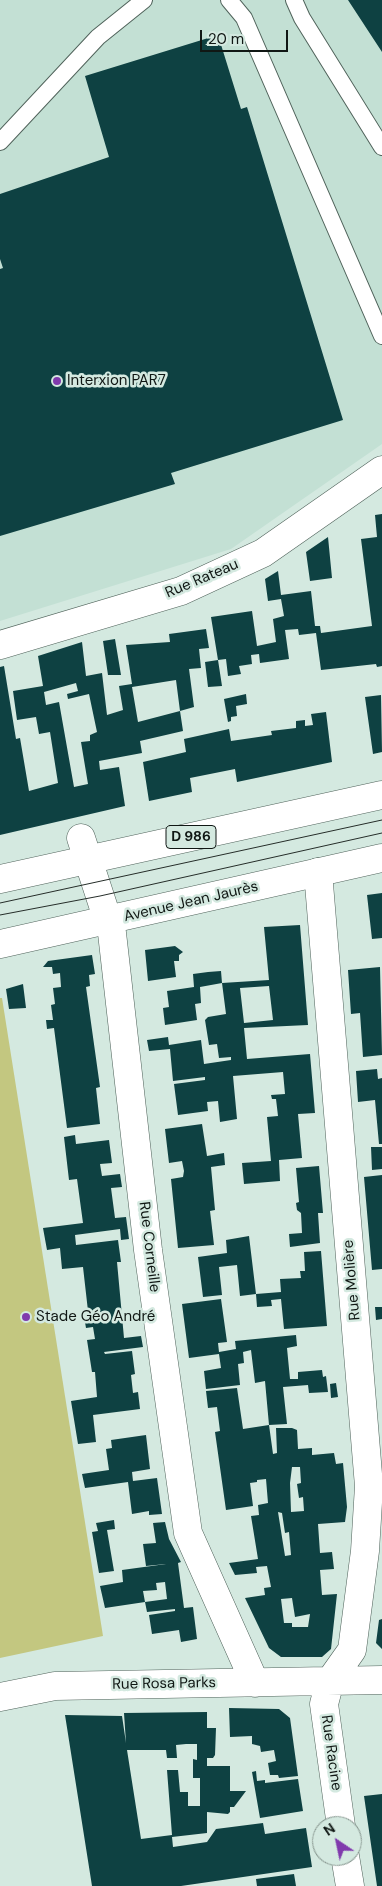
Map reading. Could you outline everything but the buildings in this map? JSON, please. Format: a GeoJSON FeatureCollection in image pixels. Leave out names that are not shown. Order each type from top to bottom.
{"type":"FeatureCollection","features":[{"type":"Feature","properties":{"kind":"street","name":"Rue Rateau"},"geometry":{"type":"LineString","coordinates":[[0,644],[181,590],[263,553],[382,470]]}},
{"type":"Feature","properties":{"kind":"street","name":"D 986"},"geometry":{"type":"LineString","coordinates":[[0,879],[84,849],[382,795]]}},
{"type":"Feature","properties":{"kind":"street","name":"Rue Corneille"},"geometry":{"type":"LineString","coordinates":[[84,849],[109,921],[148,1250],[188,1533],[255,1683]]}},
{"type":"Feature","properties":{"kind":"street","name":"Avenue Jean Jaurès"},"geometry":{"type":"LineString","coordinates":[[0,944],[109,921],[382,858]]}},
{"type":"Feature","properties":{"kind":"street","name":"Rue Molière"},"geometry":{"type":"LineString","coordinates":[[318,872],[369,1486],[365,1551],[352,1650],[330,1681]]}},
{"type":"Feature","properties":{"kind":"street","name":"Rue Rosa Parks"},"geometry":{"type":"LineString","coordinates":[[0,1697],[56,1686],[382,1680]]}},
{"type":"Feature","properties":{"kind":"street","name":"Rue Racine"},"geometry":{"type":"LineString","coordinates":[[330,1681],[324,1704],[340,1816]]}},
{"type":"Feature","properties":{"kind":"street"},"geometry":{"type":"LineString","coordinates":[[347,1866],[350,1886]]}},
{"type":"Feature","properties":{"kind":"lane"},"geometry":{"type":"LineString","coordinates":[[0,142],[98,37],[144,0]]}},
{"type":"Feature","properties":{"kind":"lane"},"geometry":{"type":"LineString","coordinates":[[229,0],[244,18],[382,336]]}},
{"type":"Feature","properties":{"kind":"lane"},"geometry":{"type":"LineString","coordinates":[[294,0],[302,18],[382,147]]}},
{"type":"Feature","properties":{"kind":"shaded area"},"geometry":{"type":"Polygon","coordinates":[[[0,0],[382,0],[382,444],[231,549],[0,621],[0,0]]]}},
{"type":"Feature","properties":{"kind":"green space","name":"Stade Géo André"},"geometry":{"type":"Polygon","coordinates":[[[0,998],[2,998],[103,1636],[0,1658],[0,998]]]}},
{"type":"Feature","properties":{"kind":"tram line"},"geometry":{"type":"LineString","coordinates":[[0,903],[382,820]]}},
{"type":"Feature","properties":{"kind":"tram line"},"geometry":{"type":"LineString","coordinates":[[0,915],[100,896],[382,833]]}},
{"type":"Feature","properties":{"kind":"place","name":"Interxion PAR7"},"geometry":{"type":"Point","coordinates":[57,381]}},
{"type":"Feature","properties":{"kind":"place","name":"Stade Géo André"},"geometry":{"type":"Point","coordinates":[26,1317]}}]}
